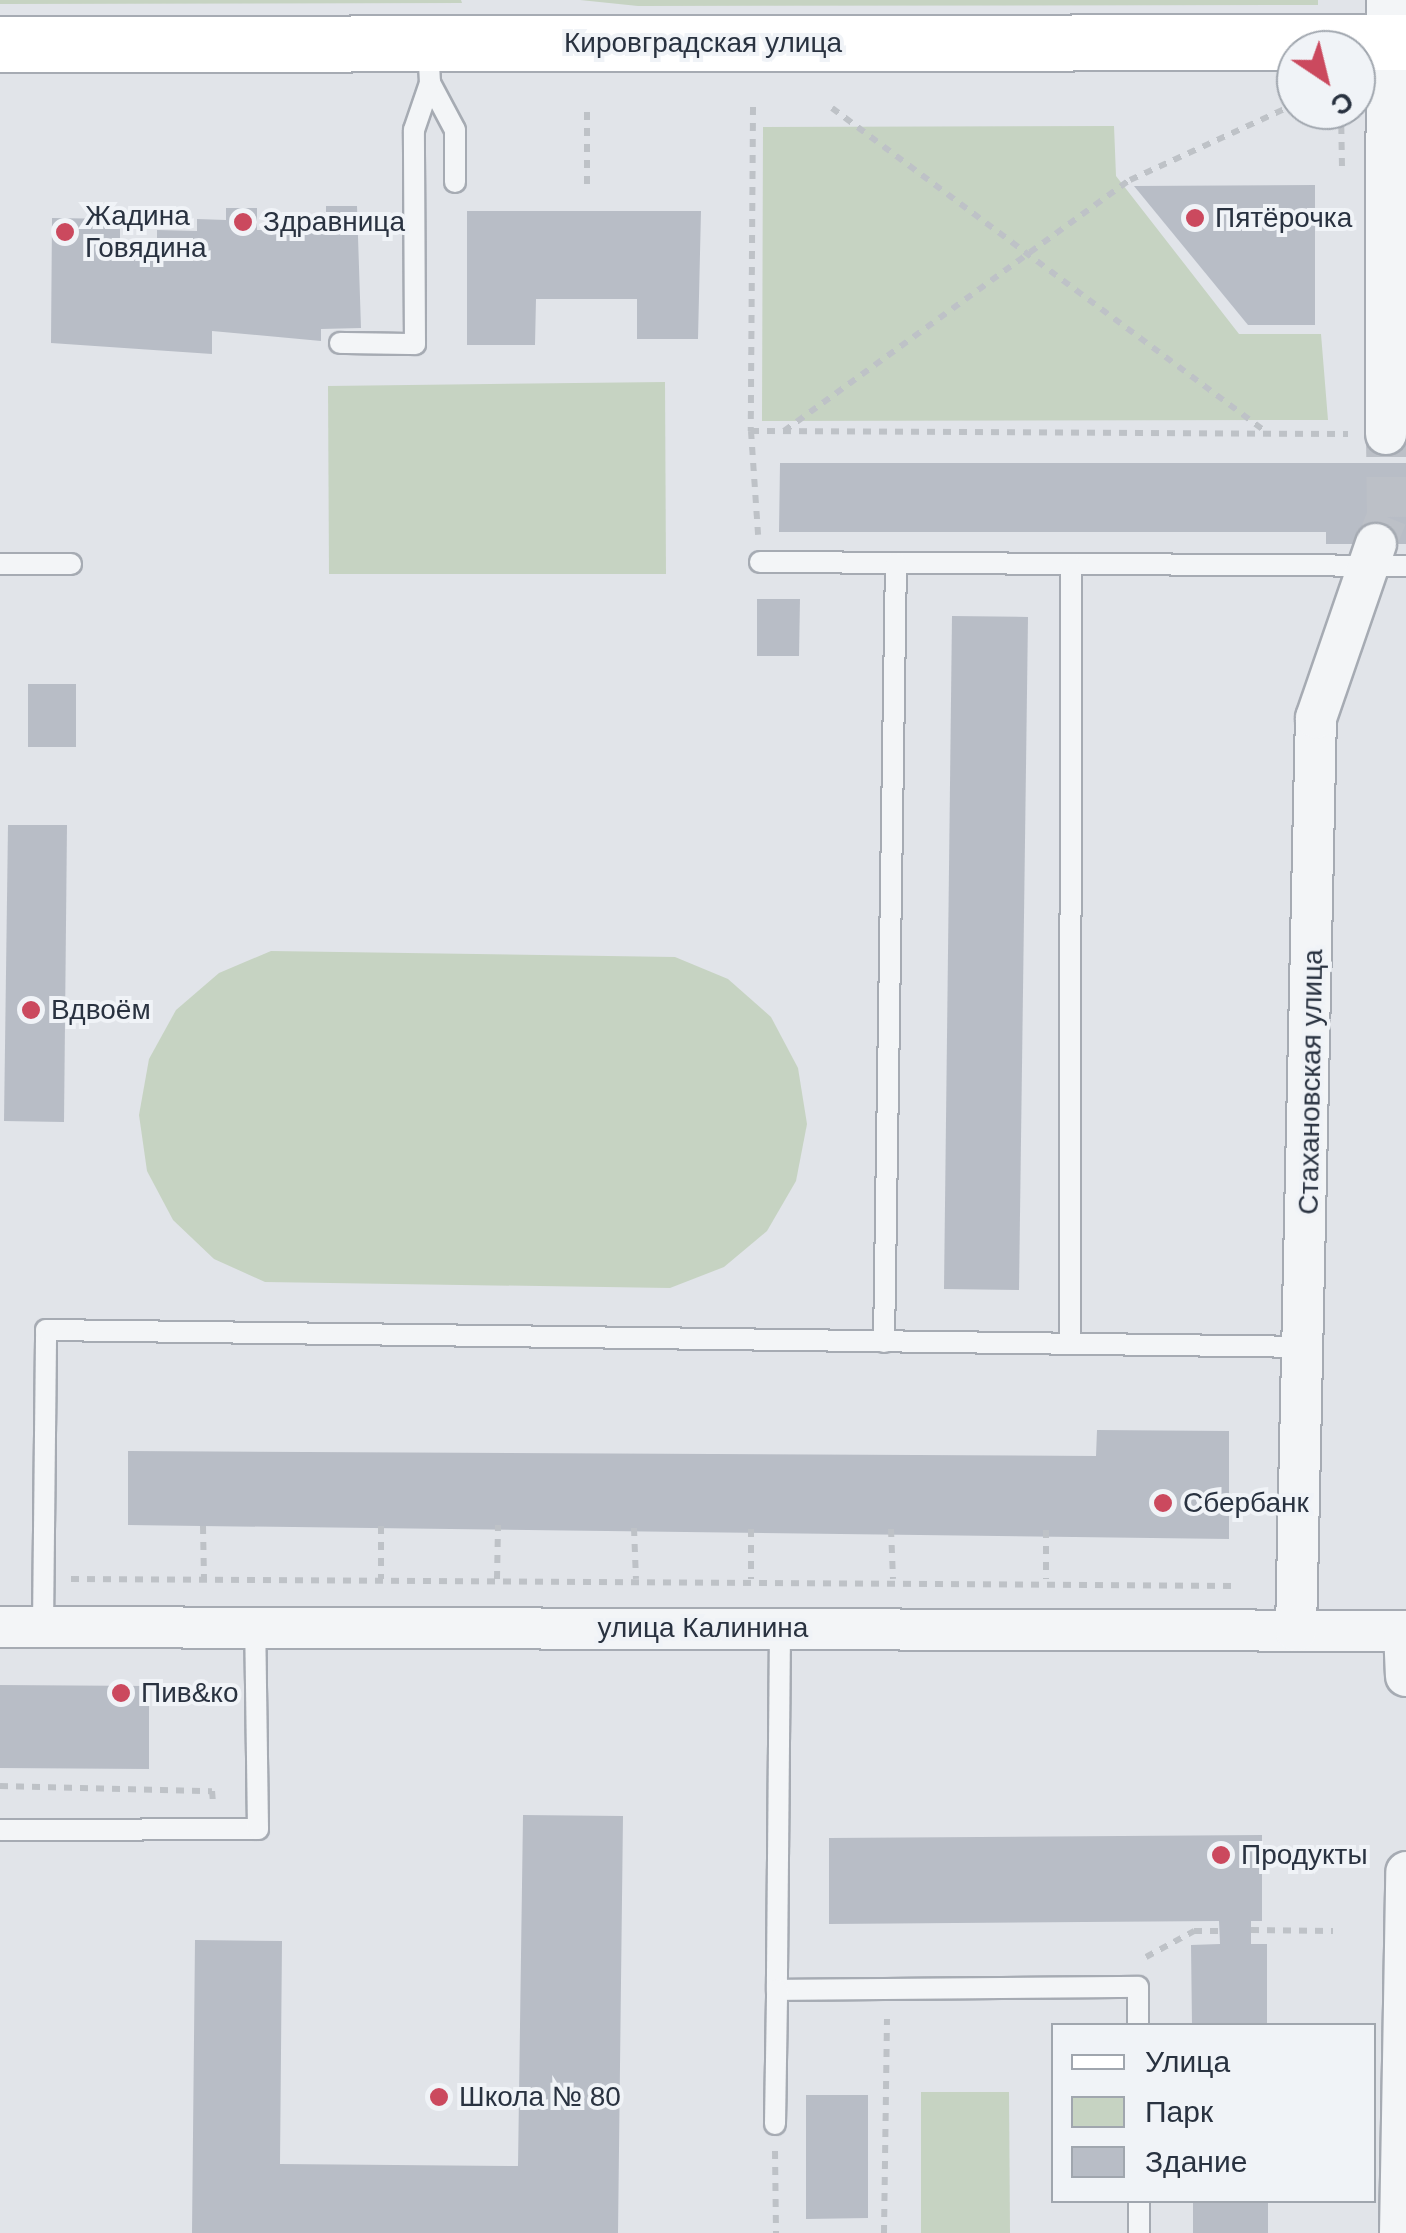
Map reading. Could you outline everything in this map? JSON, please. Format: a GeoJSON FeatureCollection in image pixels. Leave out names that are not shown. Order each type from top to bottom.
{"type":"FeatureCollection","features":[{"type":"Feature","properties":{"kind":"main road","name":"Кировградская улица"},"geometry":{"type":"LineString","coordinates":[[0,44],[429,64],[1393,28]]}},
{"type":"Feature","properties":{"kind":"street"},"geometry":{"type":"LineString","coordinates":[[1386,434],[1393,28]]}},
{"type":"Feature","properties":{"kind":"street","name":"Стахановская улица"},"geometry":{"type":"LineString","coordinates":[[1296,1631],[1308,1347],[1316,718],[1382,559]]}},
{"type":"Feature","properties":{"kind":"street","name":"улица Калинина"},"geometry":{"type":"LineString","coordinates":[[0,1627],[255,1624],[1405,1631]]}},
{"type":"Feature","properties":{"kind":"street"},"geometry":{"type":"LineString","coordinates":[[1405,1631],[1406,1676]]}},
{"type":"Feature","properties":{"kind":"street"},"geometry":{"type":"LineString","coordinates":[[1400,2233],[1406,1872]]}},
{"type":"Feature","properties":{"kind":"lane"},"geometry":{"type":"LineString","coordinates":[[429,64],[455,130],[455,182]]}},
{"type":"Feature","properties":{"kind":"lane"},"geometry":{"type":"LineString","coordinates":[[340,343],[415,344],[414,130],[429,64]]}},
{"type":"Feature","properties":{"kind":"lane"},"geometry":{"type":"LineString","coordinates":[[760,562],[1071,564],[1382,559]]}},
{"type":"Feature","properties":{"kind":"lane"},"geometry":{"type":"LineString","coordinates":[[884,1342],[896,563]]}},
{"type":"Feature","properties":{"kind":"lane"},"geometry":{"type":"LineString","coordinates":[[0,564],[72,564]]}},
{"type":"Feature","properties":{"kind":"lane"},"geometry":{"type":"LineString","coordinates":[[1070,1339],[1071,564]]}},
{"type":"Feature","properties":{"kind":"lane"},"geometry":{"type":"LineString","coordinates":[[42,1626],[46,1330],[884,1342],[1070,1339],[1308,1347]]}},
{"type":"Feature","properties":{"kind":"lane"},"geometry":{"type":"LineString","coordinates":[[0,1830],[258,1828],[255,1624]]}},
{"type":"Feature","properties":{"kind":"lane"},"geometry":{"type":"LineString","coordinates":[[775,2124],[780,1629]]}},
{"type":"Feature","properties":{"kind":"lane"},"geometry":{"type":"LineString","coordinates":[[777,1990],[1138,1987],[1138,2023]]}},
{"type":"Feature","properties":{"kind":"lane"},"geometry":{"type":"LineString","coordinates":[[1139,2203],[1139,2233]]}},
{"type":"Feature","properties":{"kind":"path"},"geometry":{"type":"LineString","coordinates":[[753,108],[751,431],[760,562]]}},
{"type":"Feature","properties":{"kind":"path"},"geometry":{"type":"LineString","coordinates":[[832,108],[1267,433]]}},
{"type":"Feature","properties":{"kind":"path"},"geometry":{"type":"LineString","coordinates":[[587,112],[587,187]]}},
{"type":"Feature","properties":{"kind":"path"},"geometry":{"type":"LineString","coordinates":[[784,431],[1130,180],[1276,113]]}},
{"type":"Feature","properties":{"kind":"path"},"geometry":{"type":"LineString","coordinates":[[751,431],[1386,434]]}},
{"type":"Feature","properties":{"kind":"path"},"geometry":{"type":"LineString","coordinates":[[497,1579],[498,1525]]}},
{"type":"Feature","properties":{"kind":"path"},"geometry":{"type":"LineString","coordinates":[[203,1526],[204,1578]]}},
{"type":"Feature","properties":{"kind":"path"},"geometry":{"type":"LineString","coordinates":[[381,1526],[381,1579]]}},
{"type":"Feature","properties":{"kind":"path"},"geometry":{"type":"LineString","coordinates":[[634,1528],[636,1579]]}},
{"type":"Feature","properties":{"kind":"path"},"geometry":{"type":"LineString","coordinates":[[751,1528],[751,1579]]}},
{"type":"Feature","properties":{"kind":"path"},"geometry":{"type":"LineString","coordinates":[[891,1529],[893,1579]]}},
{"type":"Feature","properties":{"kind":"path"},"geometry":{"type":"LineString","coordinates":[[1046,1530],[1046,1580]]}},
{"type":"Feature","properties":{"kind":"path"},"geometry":{"type":"LineString","coordinates":[[43,1579],[893,1579],[1244,1586]]}},
{"type":"Feature","properties":{"kind":"path"},"geometry":{"type":"LineString","coordinates":[[0,1786],[212,1790],[214,1830]]}},
{"type":"Feature","properties":{"kind":"path"},"geometry":{"type":"LineString","coordinates":[[1251,1930],[1333,1930]]}},
{"type":"Feature","properties":{"kind":"path"},"geometry":{"type":"LineString","coordinates":[[1140,1958],[1160,1958],[1194,1931],[1220,1931]]}},
{"type":"Feature","properties":{"kind":"path"},"geometry":{"type":"LineString","coordinates":[[884,2233],[886,2024]]}},
{"type":"Feature","properties":{"kind":"path"},"geometry":{"type":"LineString","coordinates":[[775,2124],[776,2233]]}},
{"type":"Feature","properties":{"kind":"green space"},"geometry":{"type":"Polygon","coordinates":[[[0,0],[461,0],[462,3],[0,4],[0,0]]]}},
{"type":"Feature","properties":{"kind":"green space"},"geometry":{"type":"Polygon","coordinates":[[[580,0],[1318,0],[1318,5],[638,6],[580,0]]]}},
{"type":"Feature","properties":{"kind":"green space"},"geometry":{"type":"Polygon","coordinates":[[[1114,126],[1116,176],[1239,334],[1321,334],[1328,420],[762,421],[763,127],[1114,126]]]}},
{"type":"Feature","properties":{"kind":"green space"},"geometry":{"type":"Polygon","coordinates":[[[665,382],[666,574],[329,574],[328,386],[665,382]]]}},
{"type":"Feature","properties":{"kind":"green space"},"geometry":{"type":"Polygon","coordinates":[[[271,951],[675,957],[728,979],[771,1017],[798,1068],[807,1124],[796,1181],[767,1231],[724,1267],[670,1288],[265,1282],[214,1259],[173,1220],[147,1171],[139,1115],[149,1059],[176,1010],[219,973],[271,951]]]}},
{"type":"Feature","properties":{"kind":"green space"},"geometry":{"type":"Polygon","coordinates":[[[921,2092],[1009,2092],[1010,2233],[921,2233],[921,2092]]]}},
{"type":"Feature","properties":{"kind":"building"},"geometry":{"type":"Polygon","coordinates":[[[1315,185],[1315,325],[1248,325],[1134,186],[1315,185]]]}},
{"type":"Feature","properties":{"kind":"building"},"geometry":{"type":"Polygon","coordinates":[[[326,206],[357,206],[361,328],[321,329],[321,341],[212,331],[212,354],[51,343],[52,218],[120,219],[120,242],[157,242],[157,230],[197,231],[197,219],[226,220],[226,208],[257,208],[257,230],[300,230],[300,217],[326,217],[326,206]]]}},
{"type":"Feature","properties":{"kind":"building"},"geometry":{"type":"Polygon","coordinates":[[[467,211],[701,211],[698,339],[637,339],[637,299],[536,299],[535,345],[467,345],[467,211]]]}},
{"type":"Feature","properties":{"kind":"building"},"geometry":{"type":"Polygon","coordinates":[[[780,463],[1406,463],[1406,544],[1326,544],[1326,532],[779,532],[780,463]]]}},
{"type":"Feature","properties":{"kind":"building"},"geometry":{"type":"Polygon","coordinates":[[[757,599],[800,599],[799,656],[757,656],[757,599]]]}},
{"type":"Feature","properties":{"kind":"building"},"geometry":{"type":"Polygon","coordinates":[[[952,616],[1028,617],[1019,1290],[944,1289],[952,616]]]}},
{"type":"Feature","properties":{"kind":"building"},"geometry":{"type":"Polygon","coordinates":[[[28,684],[76,684],[76,747],[28,747],[28,684]]]}},
{"type":"Feature","properties":{"kind":"building"},"geometry":{"type":"Polygon","coordinates":[[[8,825],[67,825],[64,1122],[4,1121],[8,825]]]}},
{"type":"Feature","properties":{"kind":"building"},"geometry":{"type":"Polygon","coordinates":[[[1097,1430],[1229,1431],[1229,1539],[128,1525],[128,1451],[1096,1456],[1097,1430]]]}},
{"type":"Feature","properties":{"kind":"building"},"geometry":{"type":"Polygon","coordinates":[[[0,1685],[149,1686],[149,1769],[0,1768],[0,1685]]]}},
{"type":"Feature","properties":{"kind":"building"},"geometry":{"type":"Polygon","coordinates":[[[523,1815],[623,1816],[618,2233],[192,2233],[195,1940],[282,1941],[280,2164],[518,2166],[523,1815]]]}},
{"type":"Feature","properties":{"kind":"building"},"geometry":{"type":"Polygon","coordinates":[[[1262,1835],[1262,1921],[1251,1921],[1251,1944],[1267,1944],[1267,2023],[1192,2023],[1191,1945],[1220,1944],[1219,1921],[829,1924],[829,1838],[1262,1835]]]}},
{"type":"Feature","properties":{"kind":"building"},"geometry":{"type":"Polygon","coordinates":[[[806,2095],[868,2095],[868,2218],[806,2219],[806,2095]]]}},
{"type":"Feature","properties":{"kind":"building"},"geometry":{"type":"Polygon","coordinates":[[[1193,2203],[1268,2203],[1268,2233],[1193,2233],[1193,2203]]]}},
{"type":"Feature","properties":{"kind":"tunnel"},"geometry":{"type":"LineString","coordinates":[[1376,544],[1387,517],[1386,434]]}},
{"type":"Feature","properties":{"kind":"place","name":"Пятёрочка"},"geometry":{"type":"Point","coordinates":[1195,218]}},
{"type":"Feature","properties":{"kind":"place","name":"Здравница"},"geometry":{"type":"Point","coordinates":[243,222]}},
{"type":"Feature","properties":{"kind":"place","name":"Жадина Говядина"},"geometry":{"type":"Point","coordinates":[65,232]}},
{"type":"Feature","properties":{"kind":"place","name":"Вдвоём"},"geometry":{"type":"Point","coordinates":[31,1010]}},
{"type":"Feature","properties":{"kind":"place","name":"Сбербанк"},"geometry":{"type":"Point","coordinates":[1163,1503]}},
{"type":"Feature","properties":{"kind":"place","name":"Пив&ко"},"geometry":{"type":"Point","coordinates":[121,1693]}},
{"type":"Feature","properties":{"kind":"place","name":"Продукты"},"geometry":{"type":"Point","coordinates":[1221,1855]}},
{"type":"Feature","properties":{"kind":"place","name":"Школа № 80"},"geometry":{"type":"Point","coordinates":[439,2097]}}]}
